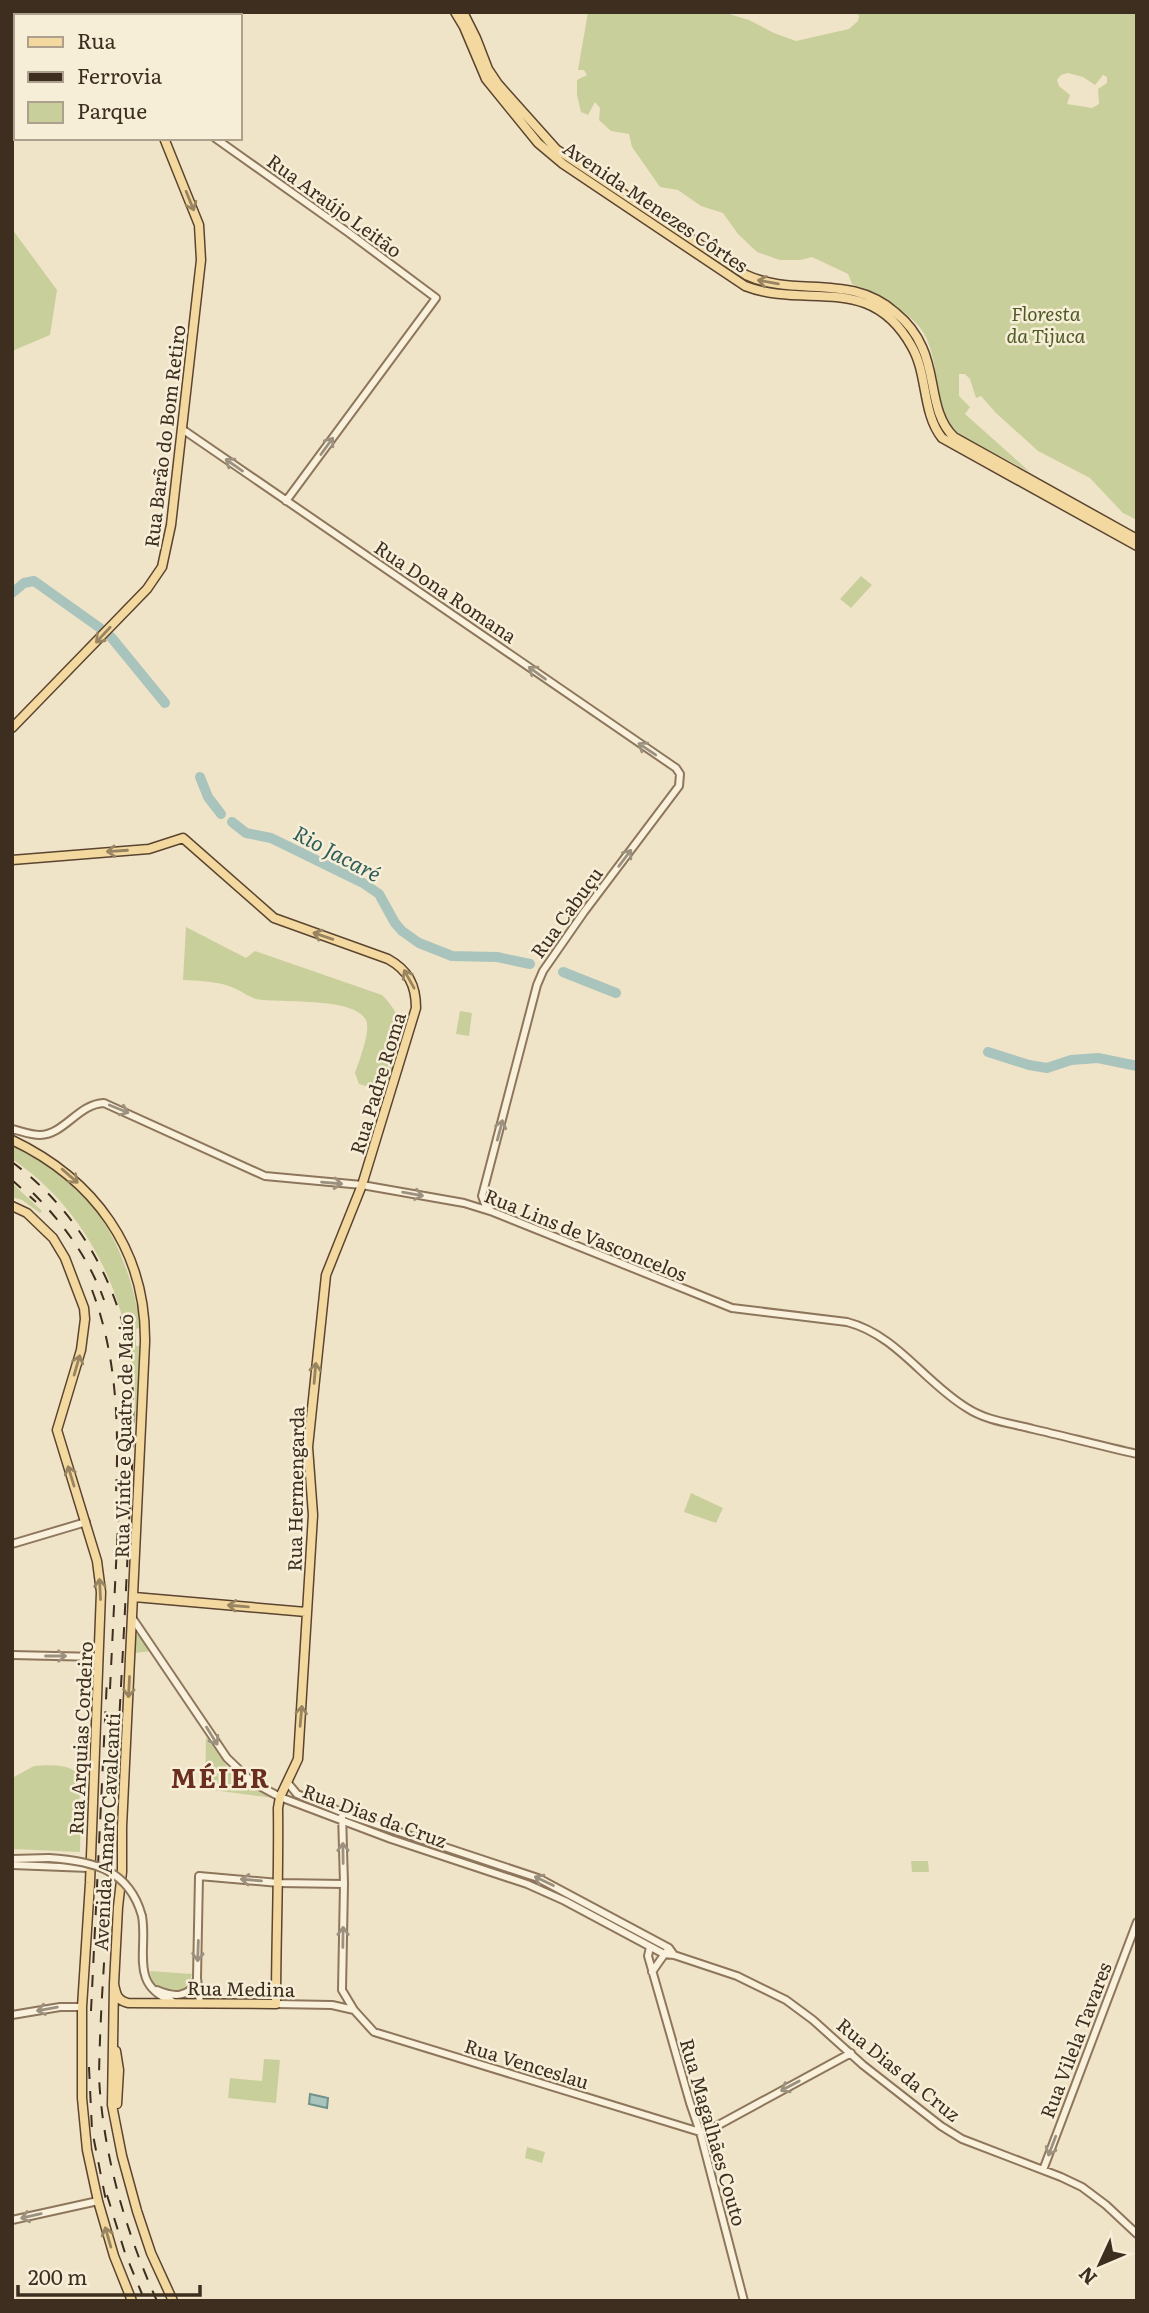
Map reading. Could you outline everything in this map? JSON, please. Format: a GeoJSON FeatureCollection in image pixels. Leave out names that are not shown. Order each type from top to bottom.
{"type":"FeatureCollection","features":[{"type":"Feature","properties":{"kind":"main road","name":"Avenida Menezes Côrtes"},"geometry":{"type":"LineString","coordinates":[[455,12],[486,79],[516,119],[552,155],[745,286],[769,293],[841,296],[879,311],[899,328],[914,349],[923,375],[933,425],[942,438],[1137,546]]}},
{"type":"Feature","properties":{"kind":"main road","name":"Avenida Menezes Côrtes"},"geometry":{"type":"LineString","coordinates":[[463,12],[488,69],[498,84],[556,149],[746,275],[775,284],[849,289],[871,297],[891,309],[908,325],[921,344],[929,361],[938,412],[954,437],[1137,539]]}},
{"type":"Feature","properties":{"kind":"main road","name":"Rua Barão do Bom Retiro"},"geometry":{"type":"LineString","coordinates":[[12,728],[156,578],[162,566],[182,429],[201,260],[201,241],[195,215],[166,140]]}},
{"type":"Feature","properties":{"kind":"main road","name":"Rua Padre Roma"},"geometry":{"type":"LineString","coordinates":[[12,860],[149,849],[183,838],[274,918],[400,965],[414,988],[416,1008],[362,1185]]}},
{"type":"Feature","properties":{"kind":"main road","name":"Rua Vinte e Quatro de Maio"},"geometry":{"type":"LineString","coordinates":[[12,1140],[61,1168],[85,1189],[121,1241],[132,1263],[140,1293],[145,1342],[133,1619]]}},
{"type":"Feature","properties":{"kind":"main road","name":"Rua Hermengarda"},"geometry":{"type":"LineString","coordinates":[[280,1797],[298,1759],[313,1495],[308,1447],[326,1275],[362,1185]]}},
{"type":"Feature","properties":{"kind":"main road","name":"Rua Arquias Cordeiro"},"geometry":{"type":"LineString","coordinates":[[12,1206],[27,1213],[52,1238],[65,1258],[84,1308],[81,1350],[57,1430],[86,1522],[100,1579],[99,1657],[82,2007],[82,2098],[87,2150],[98,2202],[114,2256],[132,2301]]}},
{"type":"Feature","properties":{"kind":"main road"},"geometry":{"type":"LineString","coordinates":[[134,1597],[306,1612]]}},
{"type":"Feature","properties":{"kind":"main road","name":"Avenida Amaro Cavalcanti"},"geometry":{"type":"LineString","coordinates":[[133,1619],[122,1872],[114,1984],[113,2105],[122,2156],[137,2211],[151,2253],[173,2301]]}},
{"type":"Feature","properties":{"kind":"main road"},"geometry":{"type":"LineString","coordinates":[[276,2004],[280,1797]]}},
{"type":"Feature","properties":{"kind":"main road"},"geometry":{"type":"LineString","coordinates":[[113,2024],[119,2010],[128,2003],[119,1999],[114,1984]]}},
{"type":"Feature","properties":{"kind":"main road","name":"Rua Medina"},"geometry":{"type":"LineString","coordinates":[[128,2003],[276,2004]]}},
{"type":"Feature","properties":{"kind":"main road","name":"Avenida Amaro Cavalcanti"},"geometry":{"type":"LineString","coordinates":[[114,2046],[118,2056],[116,2120]]}},
{"type":"Feature","properties":{"kind":"main road"},"geometry":{"type":"LineString","coordinates":[[112,2061],[118,2087]]}},
{"type":"Feature","properties":{"kind":"street","name":"Rua Araújo Leitão"},"geometry":{"type":"LineString","coordinates":[[218,140],[436,298],[286,501]]}},
{"type":"Feature","properties":{"kind":"street","name":"Rua Dona Romana"},"geometry":{"type":"LineString","coordinates":[[182,429],[676,768],[681,777],[679,786]]}},
{"type":"Feature","properties":{"kind":"street","name":"Rua Cabuçu"},"geometry":{"type":"LineString","coordinates":[[482,1196],[542,971],[679,786]]}},
{"type":"Feature","properties":{"kind":"street","name":"Rua Lins de Vasconcelos"},"geometry":{"type":"LineString","coordinates":[[12,1129],[30,1134],[48,1133],[88,1106],[104,1103],[265,1176],[362,1185],[464,1203],[493,1212],[732,1308],[863,1326],[890,1343],[952,1399],[981,1416],[1137,1454]]}},
{"type":"Feature","properties":{"kind":"street"},"geometry":{"type":"LineString","coordinates":[[464,1203],[476,1201],[482,1196],[493,1212]]}},
{"type":"Feature","properties":{"kind":"street"},"geometry":{"type":"LineString","coordinates":[[12,1544],[86,1522]]}},
{"type":"Feature","properties":{"kind":"street","name":"Rua Dias da Cruz"},"geometry":{"type":"LineString","coordinates":[[133,1619],[227,1758],[252,1782],[280,1797],[343,1822],[527,1884],[565,1900],[650,1947],[667,1951]]}},
{"type":"Feature","properties":{"kind":"street"},"geometry":{"type":"LineString","coordinates":[[12,1655],[99,1657]]}},
{"type":"Feature","properties":{"kind":"street","name":"Rua Dias da Cruz"},"geometry":{"type":"LineString","coordinates":[[287,1782],[297,1794],[342,1813],[524,1872],[674,1955],[737,1976],[786,2000],[951,2133],[1082,2188],[1106,2205],[1135,2232]]}},
{"type":"Feature","properties":{"kind":"street"},"geometry":{"type":"LineString","coordinates":[[332,2005],[341,1990],[344,1884],[342,1813]]}},
{"type":"Feature","properties":{"kind":"street"},"geometry":{"type":"LineString","coordinates":[[12,1858],[87,1862],[108,1870],[128,1887],[142,1916],[143,1970],[150,1987],[164,1998],[180,2003]]}},
{"type":"Feature","properties":{"kind":"street"},"geometry":{"type":"LineString","coordinates":[[12,1865],[89,1868]]}},
{"type":"Feature","properties":{"kind":"street"},"geometry":{"type":"LineString","coordinates":[[200,2003],[197,1978],[199,1876],[279,1883],[344,1884]]}},
{"type":"Feature","properties":{"kind":"street","name":"Rua Vilela Tavares"},"geometry":{"type":"LineString","coordinates":[[1043,2170],[1137,1922]]}},
{"type":"Feature","properties":{"kind":"street","name":"Rua Magalhães Couto"},"geometry":{"type":"LineString","coordinates":[[650,1947],[648,1956],[652,1972],[701,2132],[744,2301]]}},
{"type":"Feature","properties":{"kind":"street"},"geometry":{"type":"LineString","coordinates":[[652,1972],[667,1951]]}},
{"type":"Feature","properties":{"kind":"street"},"geometry":{"type":"LineString","coordinates":[[150,1987],[168,1995],[178,1996],[191,1989],[197,1978]]}},
{"type":"Feature","properties":{"kind":"street","name":"Rua Venceslau"},"geometry":{"type":"LineString","coordinates":[[341,1990],[354,2010],[374,2032],[701,2132]]}},
{"type":"Feature","properties":{"kind":"street","name":"Rua Medina"},"geometry":{"type":"LineString","coordinates":[[276,2004],[332,2005],[354,2010]]}},
{"type":"Feature","properties":{"kind":"street"},"geometry":{"type":"LineString","coordinates":[[12,2015],[60,2007],[82,2007]]}},
{"type":"Feature","properties":{"kind":"street"},"geometry":{"type":"LineString","coordinates":[[701,2132],[850,2053]]}},
{"type":"Feature","properties":{"kind":"street"},"geometry":{"type":"LineString","coordinates":[[12,2220],[98,2202]]}},
{"type":"Feature","properties":{"kind":"street"},"geometry":{"type":"LineString","coordinates":[[1135,2232],[1137,2223]]}},
{"type":"Feature","properties":{"kind":"green space","name":"Floresta da Tijuca"},"geometry":{"type":"Polygon","coordinates":[[[588,12],[723,12],[749,20],[796,41],[849,29],[858,21],[856,12],[1137,12],[1137,520],[1123,513],[1090,478],[1038,451],[981,396],[976,398],[970,379],[965,374],[959,374],[959,396],[970,407],[965,414],[1030,472],[962,437],[945,414],[929,345],[923,332],[910,317],[881,298],[852,284],[848,274],[812,257],[780,260],[757,252],[738,234],[723,213],[701,206],[678,190],[660,187],[632,147],[629,134],[611,131],[599,120],[600,108],[595,102],[588,115],[581,112],[577,80],[587,75],[584,70],[578,70],[588,12]],[[1068,73],[1057,80],[1059,86],[1070,95],[1067,104],[1092,108],[1099,104],[1098,89],[1107,83],[1107,77],[1103,75],[1095,85],[1083,77],[1068,73]]]}},
{"type":"Feature","properties":{"kind":"green space"},"geometry":{"type":"Polygon","coordinates":[[[12,229],[57,290],[50,335],[12,351],[12,229]]]}},
{"type":"Feature","properties":{"kind":"green space"},"geometry":{"type":"Polygon","coordinates":[[[861,576],[872,585],[851,608],[840,599],[861,576]]]}},
{"type":"Feature","properties":{"kind":"green space"},"geometry":{"type":"Polygon","coordinates":[[[186,927],[246,958],[255,951],[382,995],[392,1007],[401,1028],[399,1050],[387,1088],[383,1091],[359,1084],[355,1073],[364,1046],[367,1025],[359,1012],[332,1004],[256,999],[223,984],[183,980],[186,927]]]}},
{"type":"Feature","properties":{"kind":"green space"},"geometry":{"type":"Polygon","coordinates":[[[460,1011],[472,1013],[469,1036],[456,1034],[460,1011]]]}},
{"type":"Feature","properties":{"kind":"green space"},"geometry":{"type":"Polygon","coordinates":[[[12,1144],[70,1181],[101,1217],[122,1258],[141,1327],[136,1329],[136,1346],[140,1346],[137,1425],[135,1384],[125,1327],[105,1271],[76,1220],[36,1177],[12,1159],[12,1144]]]}},
{"type":"Feature","properties":{"kind":"green space"},"geometry":{"type":"Polygon","coordinates":[[[12,1183],[42,1211],[40,1213],[22,1200],[12,1197],[12,1183]]]}},
{"type":"Feature","properties":{"kind":"green space"},"geometry":{"type":"Polygon","coordinates":[[[691,1493],[723,1508],[716,1523],[684,1512],[691,1493]]]}},
{"type":"Feature","properties":{"kind":"green space"},"geometry":{"type":"Polygon","coordinates":[[[139,1634],[152,1651],[135,1653],[136,1636],[139,1634]]]}},
{"type":"Feature","properties":{"kind":"green space"},"geometry":{"type":"Polygon","coordinates":[[[206,1737],[233,1774],[274,1798],[205,1789],[206,1737]]]}},
{"type":"Feature","properties":{"kind":"green space"},"geometry":{"type":"Polygon","coordinates":[[[34,1766],[61,1766],[74,1770],[78,1775],[81,1781],[80,1852],[12,1849],[12,1778],[34,1766]]]}},
{"type":"Feature","properties":{"kind":"green space"},"geometry":{"type":"Polygon","coordinates":[[[911,1861],[928,1861],[929,1872],[912,1872],[911,1861]]]}},
{"type":"Feature","properties":{"kind":"green space"},"geometry":{"type":"Polygon","coordinates":[[[150,1971],[192,1974],[183,1989],[169,1992],[156,1986],[150,1971]]]}},
{"type":"Feature","properties":{"kind":"green space"},"geometry":{"type":"Polygon","coordinates":[[[264,2059],[280,2060],[276,2103],[228,2098],[230,2078],[262,2081],[264,2059]]]}},
{"type":"Feature","properties":{"kind":"green space"},"geometry":{"type":"Polygon","coordinates":[[[527,2147],[545,2152],[542,2163],[525,2158],[527,2147]]]}},
{"type":"Feature","properties":{"kind":"water"},"geometry":{"type":"Polygon","coordinates":[[[310,2094],[328,2098],[327,2108],[309,2104],[310,2094]]]}},
{"type":"Feature","properties":{"kind":"waterway","name":"Rio Jacaré"},"geometry":{"type":"LineString","coordinates":[[12,593],[24,583],[34,581],[100,628]]}},
{"type":"Feature","properties":{"kind":"waterway","name":"Rio Jacaré"},"geometry":{"type":"LineString","coordinates":[[111,637],[165,703]]}},
{"type":"Feature","properties":{"kind":"waterway","name":"Rio Jacaré"},"geometry":{"type":"LineString","coordinates":[[200,777],[208,797],[221,814]]}},
{"type":"Feature","properties":{"kind":"waterway","name":"Rio Jacaré"},"geometry":{"type":"LineString","coordinates":[[232,822],[246,833],[271,838],[363,883],[379,894],[402,931],[419,943],[452,956],[497,957],[530,964]]}},
{"type":"Feature","properties":{"kind":"waterway","name":"Rio Jacaré"},"geometry":{"type":"LineString","coordinates":[[563,972],[616,993]]}},
{"type":"Feature","properties":{"kind":"waterway","name":"Rio Jacaré"},"geometry":{"type":"LineString","coordinates":[[988,1052],[1047,1068],[1071,1060],[1098,1058],[1137,1066]]}},
{"type":"Feature","properties":{"kind":"railway"},"geometry":{"type":"LineString","coordinates":[[12,1162],[52,1197],[69,1217],[98,1262],[119,1310],[130,1360],[132,1468],[99,2077],[105,2134],[118,2191],[135,2247],[157,2301]]}},
{"type":"Feature","properties":{"kind":"railway"},"geometry":{"type":"LineString","coordinates":[[12,1180],[36,1202]]}},
{"type":"Feature","properties":{"kind":"railway"},"geometry":{"type":"LineString","coordinates":[[33,1193],[74,1243],[91,1270],[104,1300]]}},
{"type":"Feature","properties":{"kind":"railway"},"geometry":{"type":"LineString","coordinates":[[92,1290],[107,1340],[111,1365],[117,1442],[116,1494]]}},
{"type":"Feature","properties":{"kind":"railway"},"geometry":{"type":"LineString","coordinates":[[110,1689],[120,1483]]}},
{"type":"Feature","properties":{"kind":"railway"},"geometry":{"type":"LineString","coordinates":[[91,2011],[107,1679]]}},
{"type":"Feature","properties":{"kind":"railway"},"geometry":{"type":"LineString","coordinates":[[89,2067],[92,2130],[107,2206]]}},
{"type":"Feature","properties":{"kind":"railway"},"geometry":{"type":"LineString","coordinates":[[107,2195],[125,2253],[142,2294]]}},
{"type":"Feature","properties":{"kind":"district","name":"MÉIER"},"geometry":{"type":"Point","coordinates":[221,1776]}}]}
